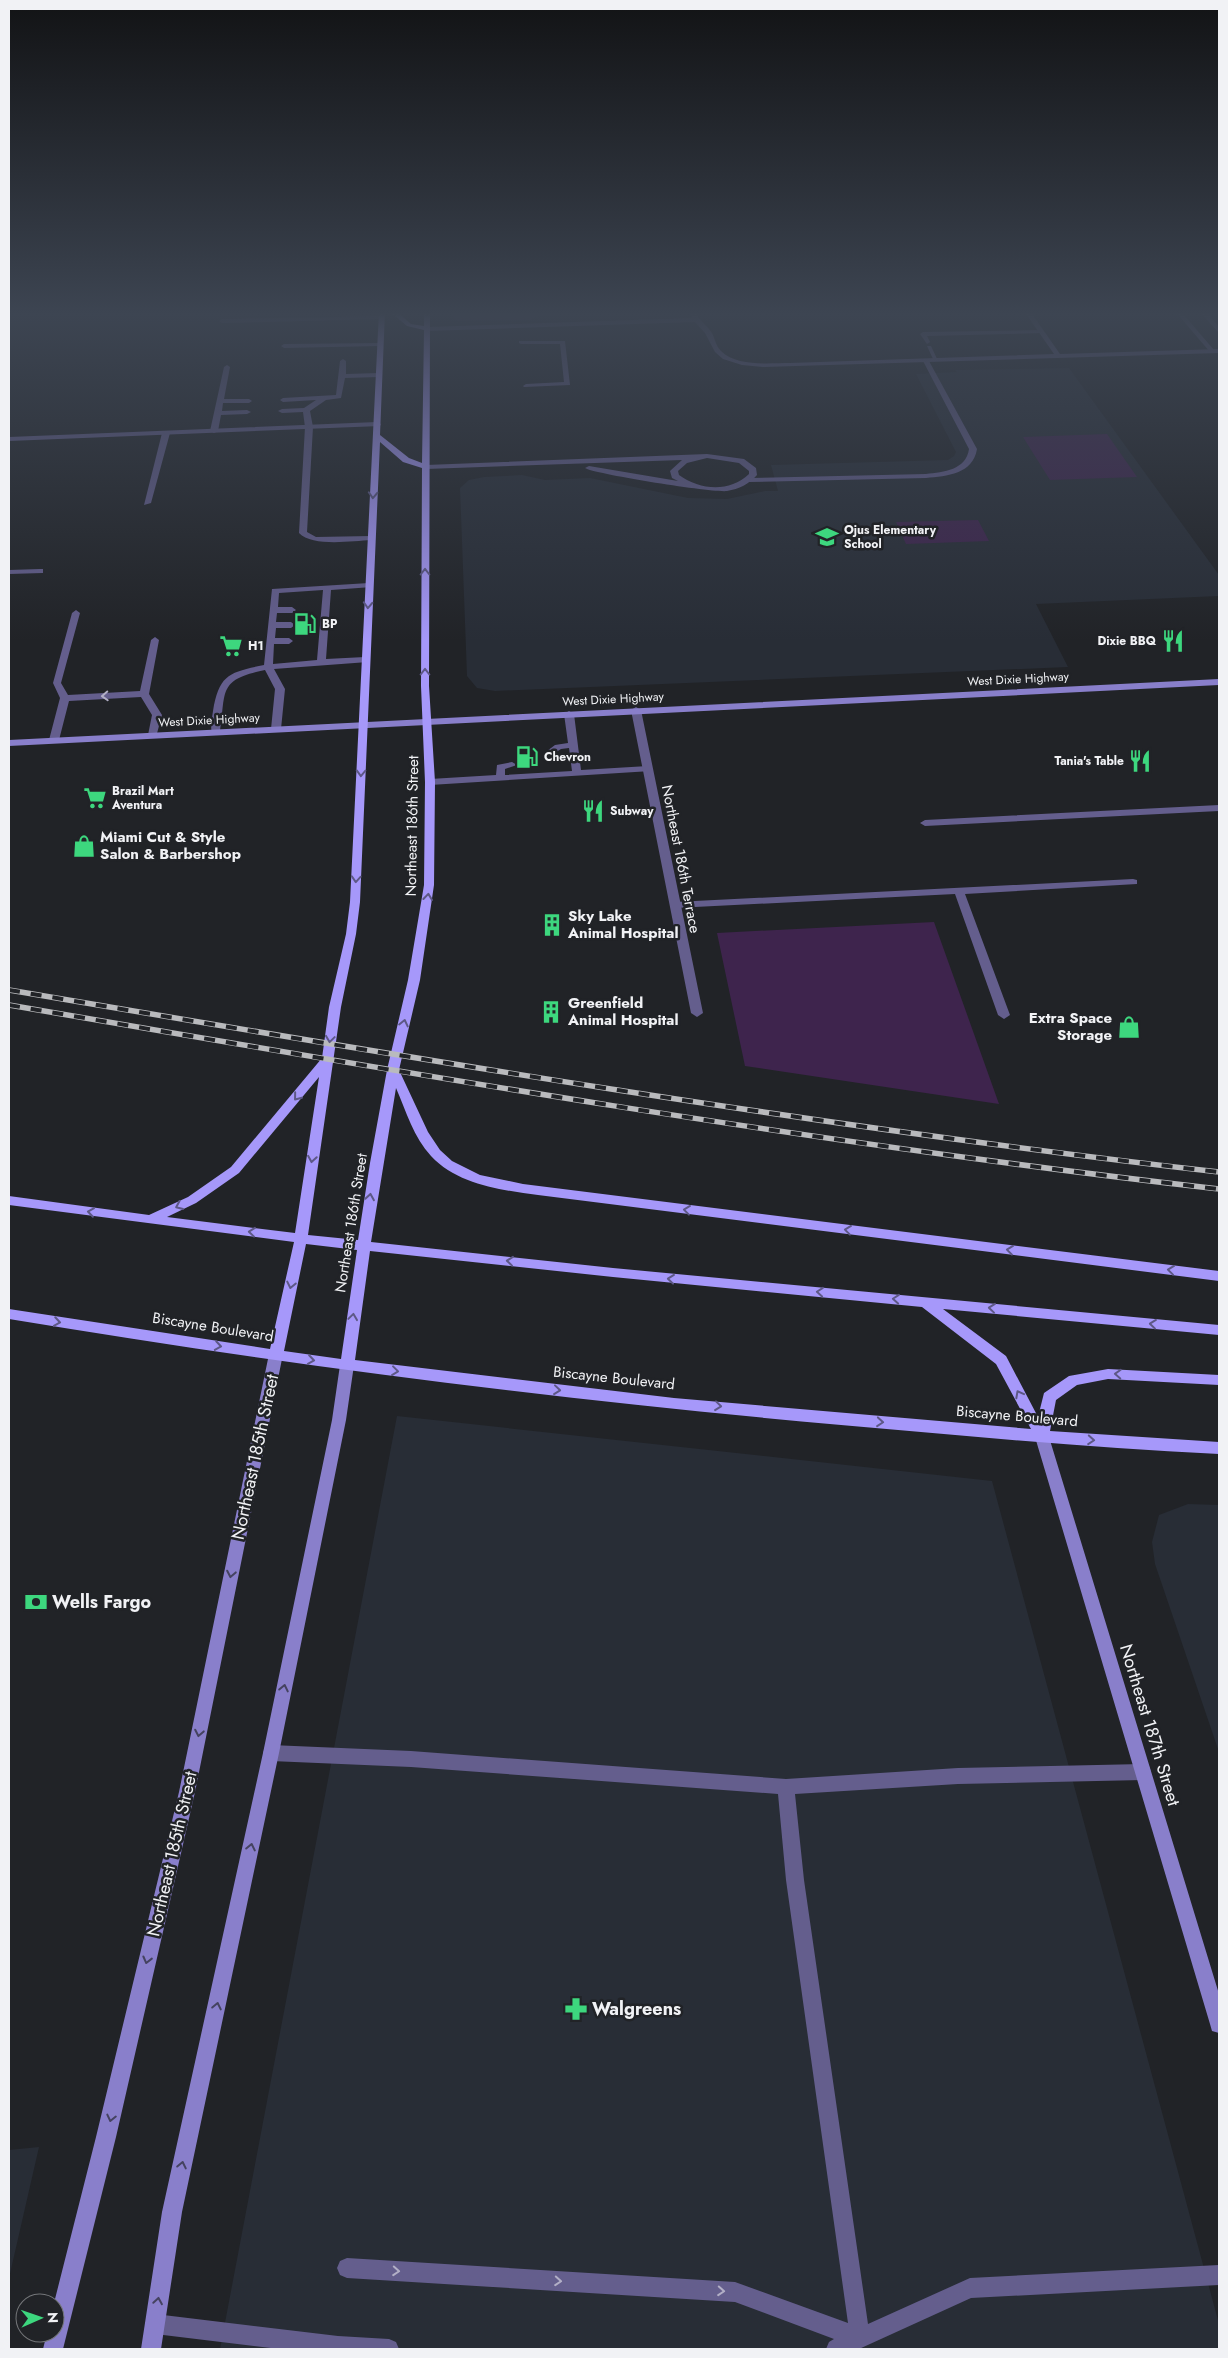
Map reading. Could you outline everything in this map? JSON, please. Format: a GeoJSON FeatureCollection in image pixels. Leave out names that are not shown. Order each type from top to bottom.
{"type":"FeatureCollection","features":[{"type":"Feature","properties":{"kind":"main road","name":"Northeast 186th Street"},"geometry":{"type":"LineString","coordinates":[[347,1365],[363,1245],[393,1070],[414,980],[427,901],[430,869],[430,782],[425,686],[426,421]]}},
{"type":"Feature","properties":{"kind":"main road"},"geometry":{"type":"LineString","coordinates":[[276,1354],[301,1238],[335,1007],[351,934],[355,902],[377,424]]}},
{"type":"Feature","properties":{"kind":"main road"},"geometry":{"type":"LineString","coordinates":[[376,434],[406,460],[426,467]]}},
{"type":"Feature","properties":{"kind":"main road"},"geometry":{"type":"LineString","coordinates":[[148,1220],[192,1200],[235,1170],[328,1059]]}},
{"type":"Feature","properties":{"kind":"main road"},"geometry":{"type":"LineString","coordinates":[[393,1070],[427,1141],[435,1152],[458,1170],[492,1183],[538,1191],[1219,1276]]}},
{"type":"Feature","properties":{"kind":"main road"},"geometry":{"type":"LineString","coordinates":[[9,1200],[148,1220],[720,1284],[923,1301],[1219,1330]]}},
{"type":"Feature","properties":{"kind":"main road"},"geometry":{"type":"LineString","coordinates":[[923,1301],[1001,1360],[1042,1437]]}},
{"type":"Feature","properties":{"kind":"main road","name":"Biscayne Boulevard"},"geometry":{"type":"LineString","coordinates":[[9,1314],[347,1365],[592,1394],[1042,1437],[1219,1448]]}},
{"type":"Feature","properties":{"kind":"main road"},"geometry":{"type":"LineString","coordinates":[[1042,1437],[1048,1397],[1074,1380],[1108,1374],[1219,1380]]}},
{"type":"Feature","properties":{"kind":"street"},"geometry":{"type":"LineString","coordinates":[[214,431],[216,421]]}},
{"type":"Feature","properties":{"kind":"street"},"geometry":{"type":"LineString","coordinates":[[308,421],[303,533],[308,538],[316,539],[371,538]]}},
{"type":"Feature","properties":{"kind":"street"},"geometry":{"type":"LineString","coordinates":[[564,463],[703,488],[730,488],[749,480],[946,474],[969,463],[973,457],[973,449],[958,421]]}},
{"type":"Feature","properties":{"kind":"street"},"geometry":{"type":"LineString","coordinates":[[9,439],[377,424]]}},
{"type":"Feature","properties":{"kind":"street"},"geometry":{"type":"LineString","coordinates":[[147,503],[166,433]]}},
{"type":"Feature","properties":{"kind":"street"},"geometry":{"type":"LineString","coordinates":[[426,467],[719,456],[741,461],[753,470],[753,476],[749,480]]}},
{"type":"Feature","properties":{"kind":"street"},"geometry":{"type":"LineString","coordinates":[[690,486],[681,482],[674,470],[685,461],[695,458]]}},
{"type":"Feature","properties":{"kind":"street"},"geometry":{"type":"LineString","coordinates":[[9,572],[40,571]]}},
{"type":"Feature","properties":{"kind":"street"},"geometry":{"type":"LineString","coordinates":[[276,729],[280,689],[268,667],[274,591],[369,585]]}},
{"type":"Feature","properties":{"kind":"street"},"geometry":{"type":"LineString","coordinates":[[321,663],[323,609],[327,587]]}},
{"type":"Feature","properties":{"kind":"street"},"geometry":{"type":"LineString","coordinates":[[273,610],[292,610]]}},
{"type":"Feature","properties":{"kind":"street"},"geometry":{"type":"LineString","coordinates":[[54,740],[65,698],[57,683],[76,613]]}},
{"type":"Feature","properties":{"kind":"street"},"geometry":{"type":"LineString","coordinates":[[272,626],[291,625]]}},
{"type":"Feature","properties":{"kind":"street"},"geometry":{"type":"LineString","coordinates":[[153,735],[157,715],[144,694],[156,640]]}},
{"type":"Feature","properties":{"kind":"street"},"geometry":{"type":"LineString","coordinates":[[271,641],[289,641]]}},
{"type":"Feature","properties":{"kind":"street"},"geometry":{"type":"LineString","coordinates":[[215,732],[224,684],[235,675],[268,667],[366,660]]}},
{"type":"Feature","properties":{"kind":"street","name":"West Dixie Highway"},"geometry":{"type":"LineString","coordinates":[[9,743],[428,720],[1219,682]]}},
{"type":"Feature","properties":{"kind":"street"},"geometry":{"type":"LineString","coordinates":[[65,698],[144,694]]}},
{"type":"Feature","properties":{"kind":"street","name":"Northeast 186th Terrace"},"geometry":{"type":"LineString","coordinates":[[636,710],[697,1013]]}},
{"type":"Feature","properties":{"kind":"street"},"geometry":{"type":"LineString","coordinates":[[569,714],[578,773]]}},
{"type":"Feature","properties":{"kind":"street"},"geometry":{"type":"LineString","coordinates":[[545,751],[574,745]]}},
{"type":"Feature","properties":{"kind":"street"},"geometry":{"type":"LineString","coordinates":[[501,778],[506,764]]}},
{"type":"Feature","properties":{"kind":"street"},"geometry":{"type":"LineString","coordinates":[[430,782],[648,769]]}},
{"type":"Feature","properties":{"kind":"street"},"geometry":{"type":"LineString","coordinates":[[924,824],[1219,808]]}},
{"type":"Feature","properties":{"kind":"street"},"geometry":{"type":"LineString","coordinates":[[676,905],[1133,882]]}},
{"type":"Feature","properties":{"kind":"street"},"geometry":{"type":"LineString","coordinates":[[959,891],[1004,1015]]}},
{"type":"Feature","properties":{"kind":"street","name":"Northeast 185th Street"},"geometry":{"type":"LineString","coordinates":[[53,2349],[106,2137],[187,1792],[276,1354]]}},
{"type":"Feature","properties":{"kind":"street"},"geometry":{"type":"LineString","coordinates":[[151,2349],[172,2212],[271,1753],[339,1420],[347,1365]]}},
{"type":"Feature","properties":{"kind":"street","name":"Northeast 187th Street"},"geometry":{"type":"LineString","coordinates":[[1042,1437],[1219,2024]]}},
{"type":"Feature","properties":{"kind":"street"},"geometry":{"type":"LineString","coordinates":[[271,1753],[411,1759],[786,1787],[958,1776],[1143,1772]]}},
{"type":"Feature","properties":{"kind":"street"},"geometry":{"type":"LineString","coordinates":[[786,1787],[795,1880],[860,2338]]}},
{"type":"Feature","properties":{"kind":"street"},"geometry":{"type":"LineString","coordinates":[[348,2268],[735,2292],[860,2338]]}},
{"type":"Feature","properties":{"kind":"street"},"geometry":{"type":"LineString","coordinates":[[836,2349],[970,2288],[1219,2275]]}},
{"type":"Feature","properties":{"kind":"street"},"geometry":{"type":"LineString","coordinates":[[155,2324],[338,2346],[389,2349]]}},
{"type":"Feature","properties":{"kind":"shaded area","name":"Ojus Elementary School"},"geometry":{"type":"Polygon","coordinates":[[[940,421],[1107,421],[1219,575],[1219,596],[1036,604],[1068,667],[495,691],[477,688],[467,676],[460,488],[469,480],[484,477],[522,475],[545,480],[590,478],[688,498],[727,499],[765,491],[778,491],[771,465],[948,460],[956,452],[940,421]]]}},
{"type":"Feature","properties":{"kind":"shaded area"},"geometry":{"type":"Polygon","coordinates":[[[1107,434],[1137,477],[1050,480],[1023,437],[1107,434]]]}},
{"type":"Feature","properties":{"kind":"shaded area"},"geometry":{"type":"Polygon","coordinates":[[[978,520],[989,541],[906,544],[896,522],[978,520]]]}},
{"type":"Feature","properties":{"kind":"shaded area"},"geometry":{"type":"Polygon","coordinates":[[[934,922],[999,1104],[745,1066],[717,933],[934,922]]]}},
{"type":"Feature","properties":{"kind":"shaded area"},"geometry":{"type":"Polygon","coordinates":[[[397,1416],[992,1481],[1219,2324],[1219,2349],[220,2349],[397,1416]]]}},
{"type":"Feature","properties":{"kind":"shaded area"},"geometry":{"type":"Polygon","coordinates":[[[1188,1504],[1219,1505],[1219,1752],[1155,1564],[1152,1542],[1159,1515],[1188,1504]]]}},
{"type":"Feature","properties":{"kind":"shaded area"},"geometry":{"type":"Polygon","coordinates":[[[39,2147],[9,2278],[9,2150],[39,2147]]]}},
{"type":"Feature","properties":{"kind":"railway"},"geometry":{"type":"LineString","coordinates":[[9,990],[311,1041],[764,1112],[915,1134],[1219,1172]]}},
{"type":"Feature","properties":{"kind":"railway"},"geometry":{"type":"LineString","coordinates":[[9,1005],[612,1106],[915,1151],[1219,1189]]}},
{"type":"Feature","properties":{"kind":"place","name":"Ojus Elementary School"},"geometry":{"type":"Point","coordinates":[827,537]}},
{"type":"Feature","properties":{"kind":"place","name":"BP"},"geometry":{"type":"Point","coordinates":[305,624]}},
{"type":"Feature","properties":{"kind":"place","name":"Dixie BBQ"},"geometry":{"type":"Point","coordinates":[1173,641]}},
{"type":"Feature","properties":{"kind":"place","name":"H1"},"geometry":{"type":"Point","coordinates":[231,646]}},
{"type":"Feature","properties":{"kind":"place","name":"Chevron"},"geometry":{"type":"Point","coordinates":[527,757]}},
{"type":"Feature","properties":{"kind":"place","name":"Tania's Table"},"geometry":{"type":"Point","coordinates":[1140,761]}},
{"type":"Feature","properties":{"kind":"place","name":"Brazil Mart Aventura"},"geometry":{"type":"Point","coordinates":[95,798]}},
{"type":"Feature","properties":{"kind":"place","name":"Subway"},"geometry":{"type":"Point","coordinates":[593,811]}},
{"type":"Feature","properties":{"kind":"place","name":"Miami Cut & Style Salon & Barbershop"},"geometry":{"type":"Point","coordinates":[84,846]}},
{"type":"Feature","properties":{"kind":"place","name":"Sky Lake Animal Hospital"},"geometry":{"type":"Point","coordinates":[552,925]}},
{"type":"Feature","properties":{"kind":"place","name":"Greenfield Animal Hospital"},"geometry":{"type":"Point","coordinates":[551,1012]}},
{"type":"Feature","properties":{"kind":"place","name":"Extra Space Storage"},"geometry":{"type":"Point","coordinates":[1129,1027]}},
{"type":"Feature","properties":{"kind":"place","name":"Wells Fargo"},"geometry":{"type":"Point","coordinates":[36,1602]}},
{"type":"Feature","properties":{"kind":"place","name":"Walgreens"},"geometry":{"type":"Point","coordinates":[576,2009]}}]}
